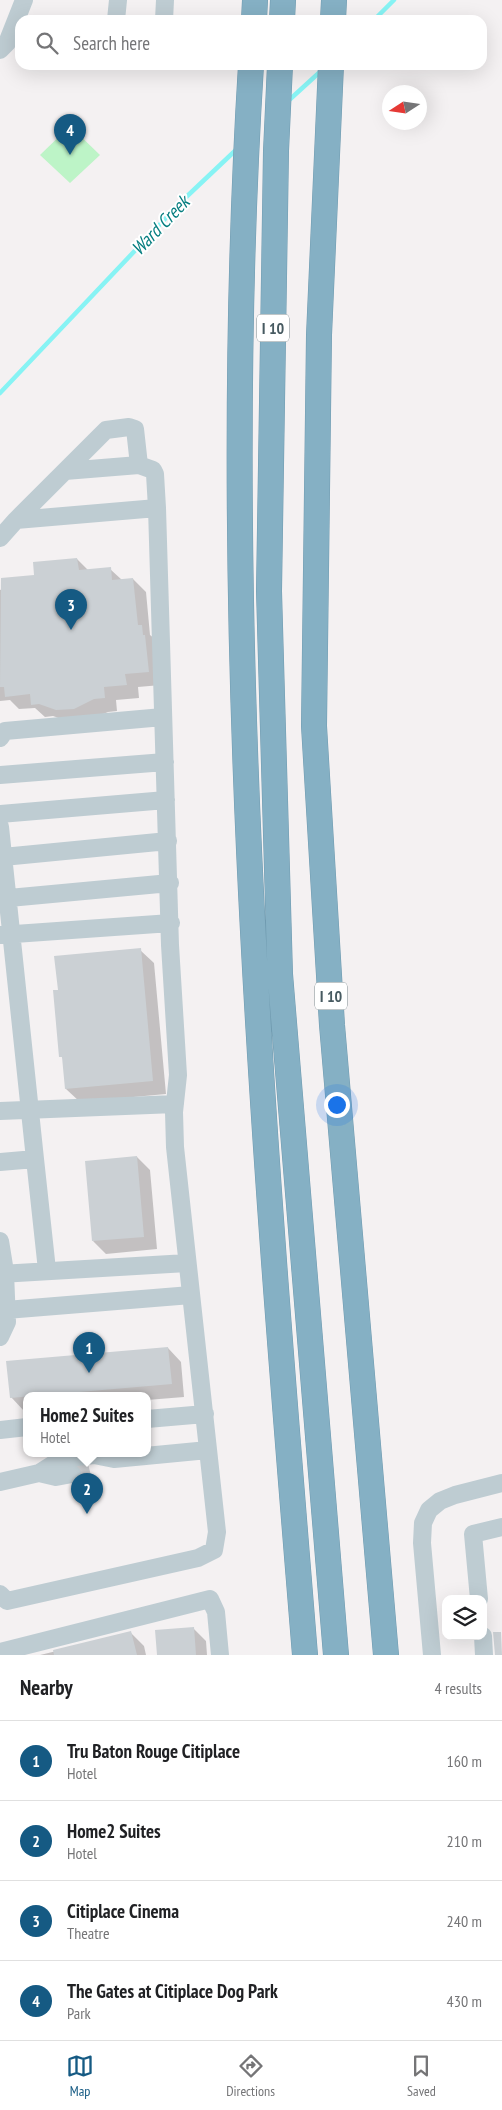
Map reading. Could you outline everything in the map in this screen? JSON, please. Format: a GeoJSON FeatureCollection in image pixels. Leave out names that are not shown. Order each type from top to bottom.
{"type":"FeatureCollection","features":[{"type":"Feature","properties":{"kind":"highway"},"geometry":{"type":"LineString","coordinates":[[254,15],[255,0]]}},
{"type":"Feature","properties":{"kind":"highway"},"geometry":{"type":"LineString","coordinates":[[282,15],[283,0]]}},
{"type":"Feature","properties":{"kind":"highway"},"geometry":{"type":"LineString","coordinates":[[333,15],[334,0]]}},
{"type":"Feature","properties":{"kind":"highway"},"geometry":{"type":"LineString","coordinates":[[251,70],[243,272],[239,555],[251,909],[282,1367],[306,1655]]}},
{"type":"Feature","properties":{"kind":"highway","name":"I 10"},"geometry":{"type":"LineString","coordinates":[[280,70],[276,151],[269,591],[280,974],[336,1655]]}},
{"type":"Feature","properties":{"kind":"highway","name":"I 10"},"geometry":{"type":"LineString","coordinates":[[331,70],[319,335],[314,726],[332,1025],[386,1655]]}},
{"type":"Feature","properties":{"kind":"street"},"geometry":{"type":"LineString","coordinates":[[18,15],[24,0]]}},
{"type":"Feature","properties":{"kind":"street"},"geometry":{"type":"LineString","coordinates":[[116,15],[118,0]]}},
{"type":"Feature","properties":{"kind":"street"},"geometry":{"type":"LineString","coordinates":[[164,15],[165,0]]}},
{"type":"Feature","properties":{"kind":"street"},"geometry":{"type":"LineString","coordinates":[[0,50],[7,43],[15,23]]}},
{"type":"Feature","properties":{"kind":"street"},"geometry":{"type":"LineString","coordinates":[[0,538],[106,430],[129,427],[135,429],[139,465]]}},
{"type":"Feature","properties":{"kind":"street"},"geometry":{"type":"LineString","coordinates":[[0,1594],[7,1601],[198,1558],[214,1550],[217,1532],[175,1147],[175,1104],[178,1075],[170,945],[170,883],[155,474],[152,470],[139,465],[65,471]]}},
{"type":"Feature","properties":{"kind":"street"},"geometry":{"type":"LineString","coordinates":[[16,520],[157,508]]}},
{"type":"Feature","properties":{"kind":"street"},"geometry":{"type":"LineString","coordinates":[[0,738],[5,731],[164,717]]}},
{"type":"Feature","properties":{"kind":"street"},"geometry":{"type":"LineString","coordinates":[[0,775],[165,762]]}},
{"type":"Feature","properties":{"kind":"street"},"geometry":{"type":"LineString","coordinates":[[0,814],[166,800]]}},
{"type":"Feature","properties":{"kind":"street"},"geometry":{"type":"LineString","coordinates":[[0,827],[9,898],[6,934],[31,1109],[47,1270]]}},
{"type":"Feature","properties":{"kind":"street"},"geometry":{"type":"LineString","coordinates":[[4,857],[168,841]]}},
{"type":"Feature","properties":{"kind":"street"},"geometry":{"type":"LineString","coordinates":[[9,898],[170,883]]}},
{"type":"Feature","properties":{"kind":"street"},"geometry":{"type":"LineString","coordinates":[[6,934],[171,923]]}},
{"type":"Feature","properties":{"kind":"street"},"geometry":{"type":"LineString","coordinates":[[0,1110],[175,1104]]}},
{"type":"Feature","properties":{"kind":"street"},"geometry":{"type":"LineString","coordinates":[[0,1162],[35,1159]]}},
{"type":"Feature","properties":{"kind":"street"},"geometry":{"type":"LineString","coordinates":[[0,1241],[7,1322],[0,1337]]}},
{"type":"Feature","properties":{"kind":"street"},"geometry":{"type":"LineString","coordinates":[[2,1273],[188,1262]]}},
{"type":"Feature","properties":{"kind":"street"},"geometry":{"type":"LineString","coordinates":[[6,1310],[191,1295]]}},
{"type":"Feature","properties":{"kind":"street"},"geometry":{"type":"LineString","coordinates":[[151,1419],[205,1414]]}},
{"type":"Feature","properties":{"kind":"street"},"geometry":{"type":"LineString","coordinates":[[0,1430],[23,1427]]}},
{"type":"Feature","properties":{"kind":"street"},"geometry":{"type":"LineString","coordinates":[[151,1455],[208,1450]]}},
{"type":"Feature","properties":{"kind":"street"},"geometry":{"type":"LineString","coordinates":[[0,1482],[39,1473],[58,1461],[76,1457]]}},
{"type":"Feature","properties":{"kind":"street"},"geometry":{"type":"LineString","coordinates":[[101,1457],[114,1459],[135,1457]]}},
{"type":"Feature","properties":{"kind":"street"},"geometry":{"type":"LineString","coordinates":[[92,1469],[114,1459]]}},
{"type":"Feature","properties":{"kind":"street"},"geometry":{"type":"LineString","coordinates":[[39,1473],[56,1477],[72,1474]]}},
{"type":"Feature","properties":{"kind":"street"},"geometry":{"type":"LineString","coordinates":[[432,1655],[422,1543],[423,1523],[429,1510],[440,1501],[455,1494],[502,1483]]}},
{"type":"Feature","properties":{"kind":"street"},"geometry":{"type":"LineString","coordinates":[[479,1595],[473,1534],[502,1527]]}},
{"type":"Feature","properties":{"kind":"street"},"geometry":{"type":"LineString","coordinates":[[0,1652],[210,1599],[216,1612],[220,1655]]}},
{"type":"Feature","properties":{"kind":"street"},"geometry":{"type":"LineString","coordinates":[[482,1640],[484,1655]]}},
{"type":"Feature","properties":{"kind":"green space"},"geometry":{"type":"Polygon","coordinates":[[[70,126],[100,155],[70,183],[40,155],[70,126]]]}},
{"type":"Feature","properties":{"kind":"building"},"geometry":{"type":"Polygon","coordinates":[[[77,558],[79,570],[111,567],[112,580],[133,578],[138,625],[142,625],[143,635],[145,635],[149,672],[125,674],[127,685],[104,687],[105,698],[94,699],[74,709],[56,710],[39,704],[31,705],[30,694],[5,697],[4,687],[0,687],[1,578],[34,575],[33,562],[77,558]]]}},
{"type":"Feature","properties":{"kind":"building"},"geometry":{"type":"Polygon","coordinates":[[[141,948],[153,1081],[65,1089],[62,1057],[59,1057],[53,990],[58,990],[54,956],[141,948]]]}},
{"type":"Feature","properties":{"kind":"building"},"geometry":{"type":"Polygon","coordinates":[[[137,1156],[144,1237],[92,1241],[85,1161],[137,1156]]]}},
{"type":"Feature","properties":{"kind":"building"},"geometry":{"type":"Polygon","coordinates":[[[168,1347],[172,1384],[79,1392],[23,1392],[23,1397],[10,1398],[6,1361],[168,1347]]]}},
{"type":"Feature","properties":{"kind":"building"},"geometry":{"type":"Polygon","coordinates":[[[194,1627],[196,1655],[157,1655],[155,1630],[194,1627]]]}},
{"type":"Feature","properties":{"kind":"building"},"geometry":{"type":"Polygon","coordinates":[[[131,1631],[137,1655],[54,1655],[53,1650],[131,1631]]]}},
{"type":"Feature","properties":{"kind":"building"},"geometry":{"type":"Polygon","coordinates":[[[493,1632],[501,1632],[502,1655],[495,1655],[493,1632]]]}},
{"type":"Feature","properties":{"kind":"waterway","name":"Ward Creek"},"geometry":{"type":"LineString","coordinates":[[379,15],[394,0]]}},
{"type":"Feature","properties":{"kind":"waterway","name":"Ward Creek"},"geometry":{"type":"LineString","coordinates":[[287,102],[322,70]]}},
{"type":"Feature","properties":{"kind":"waterway","name":"Ward Creek"},"geometry":{"type":"LineString","coordinates":[[0,393],[182,201],[238,148]]}},
{"type":"Feature","properties":{"kind":"tunnel"},"geometry":{"type":"LineString","coordinates":[[72,1474],[92,1469]]}},
{"type":"Feature","properties":{"kind":"place","name":"The Gates at Citiplace Dog Park"},"geometry":{"type":"Point","coordinates":[70,155]}},
{"type":"Feature","properties":{"kind":"place","name":"Citiplace Cinema"},"geometry":{"type":"Point","coordinates":[71,630]}},
{"type":"Feature","properties":{"kind":"place","name":"Tru Baton Rouge Citiplace"},"geometry":{"type":"Point","coordinates":[89,1373]}},
{"type":"Feature","properties":{"kind":"place","name":"Home2 Suites"},"geometry":{"type":"Point","coordinates":[87,1514]}}]}
